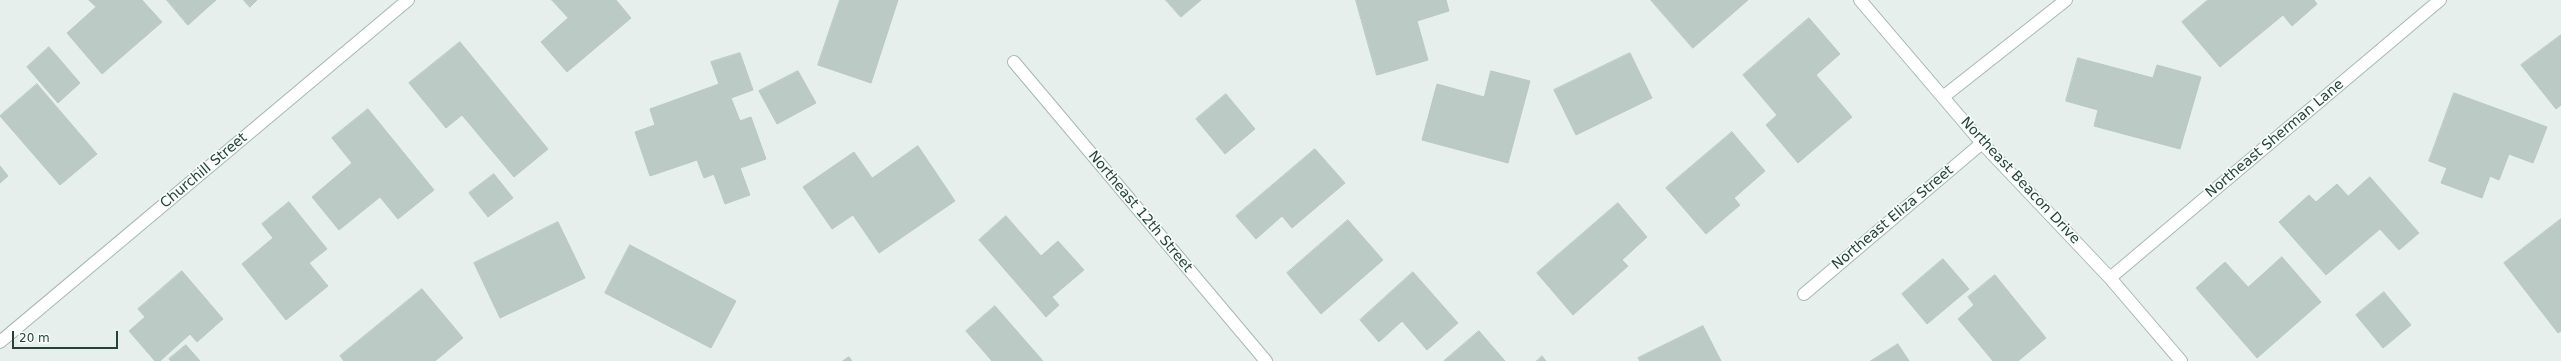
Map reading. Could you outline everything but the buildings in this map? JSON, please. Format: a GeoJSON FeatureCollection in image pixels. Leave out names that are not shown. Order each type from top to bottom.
{"type":"FeatureCollection","features":[{"type":"Feature","properties":{"kind":"street","name":"Churchill Street"},"geometry":{"type":"LineString","coordinates":[[0,342],[408,0]]}},
{"type":"Feature","properties":{"kind":"street","name":"Northeast Beacon Drive"},"geometry":{"type":"LineString","coordinates":[[1860,0],[1982,143],[2110,278],[2181,361]]}},
{"type":"Feature","properties":{"kind":"street"},"geometry":{"type":"LineString","coordinates":[[1943,97],[2066,0]]}},
{"type":"Feature","properties":{"kind":"street","name":"Northeast Sherman Lane"},"geometry":{"type":"LineString","coordinates":[[2110,278],[2440,0]]}},
{"type":"Feature","properties":{"kind":"street","name":"Northeast 12th Street"},"geometry":{"type":"LineString","coordinates":[[1014,62],[1266,361]]}},
{"type":"Feature","properties":{"kind":"street","name":"Northeast Eliza Street"},"geometry":{"type":"LineString","coordinates":[[1804,294],[1982,143]]}}]}
